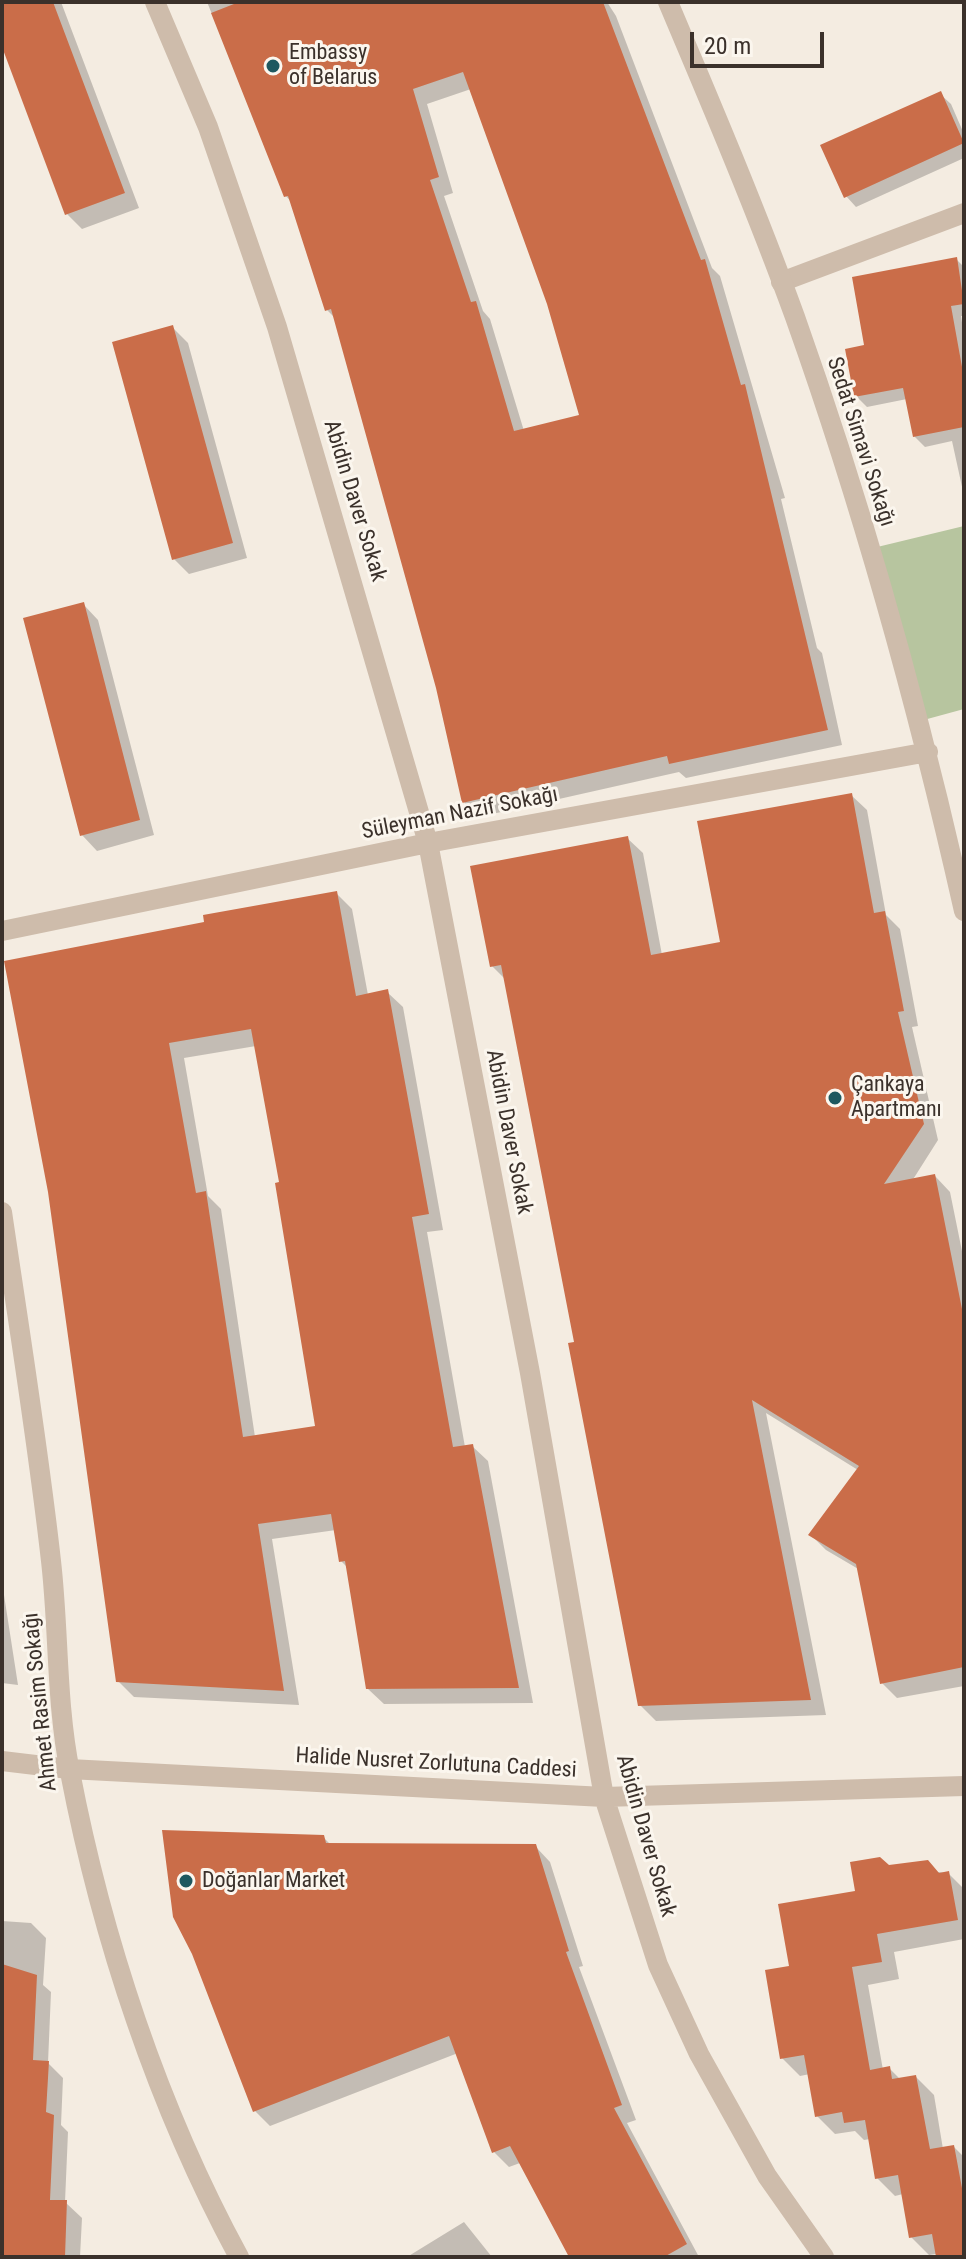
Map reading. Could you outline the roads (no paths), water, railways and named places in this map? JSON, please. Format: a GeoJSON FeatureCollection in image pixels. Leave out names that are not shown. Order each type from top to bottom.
{"type":"FeatureCollection","features":[{"type":"Feature","properties":{"kind":"street","name":"Abidin Daver Sokak"},"geometry":{"type":"LineString","coordinates":[[155,2],[208,127],[277,327],[428,843],[530,1373],[604,1797],[658,1965],[699,2054],[767,2176],[824,2257]]}},
{"type":"Feature","properties":{"kind":"street","name":"Sedat Simavi Sokağı"},"geometry":{"type":"LineString","coordinates":[[668,2],[781,282],[869,549],[928,752],[964,911]]}},
{"type":"Feature","properties":{"kind":"street"},"geometry":{"type":"LineString","coordinates":[[781,282],[964,213]]}},
{"type":"Feature","properties":{"kind":"street","name":"Süleyman Nazif Sokağı"},"geometry":{"type":"LineString","coordinates":[[2,931],[428,843],[928,752]]}},
{"type":"Feature","properties":{"kind":"street","name":"Ahmet Rasim Sokağı"},"geometry":{"type":"LineString","coordinates":[[2,1212],[51,1563],[69,1769],[117,1961],[148,2054],[218,2220],[239,2257]]}},
{"type":"Feature","properties":{"kind":"street","name":"Halide Nusret Zorlutuna Caddesi"},"geometry":{"type":"LineString","coordinates":[[2,1761],[69,1769],[604,1797],[964,1786]]}},
{"type":"Feature","properties":{"kind":"place","name":"Embassy of Belarus"},"geometry":{"type":"Point","coordinates":[273,66]}},
{"type":"Feature","properties":{"kind":"place","name":"Çankaya Apartmanı"},"geometry":{"type":"Point","coordinates":[835,1098]}},
{"type":"Feature","properties":{"kind":"place","name":"Doğanlar Market"},"geometry":{"type":"Point","coordinates":[186,1881]}}]}
